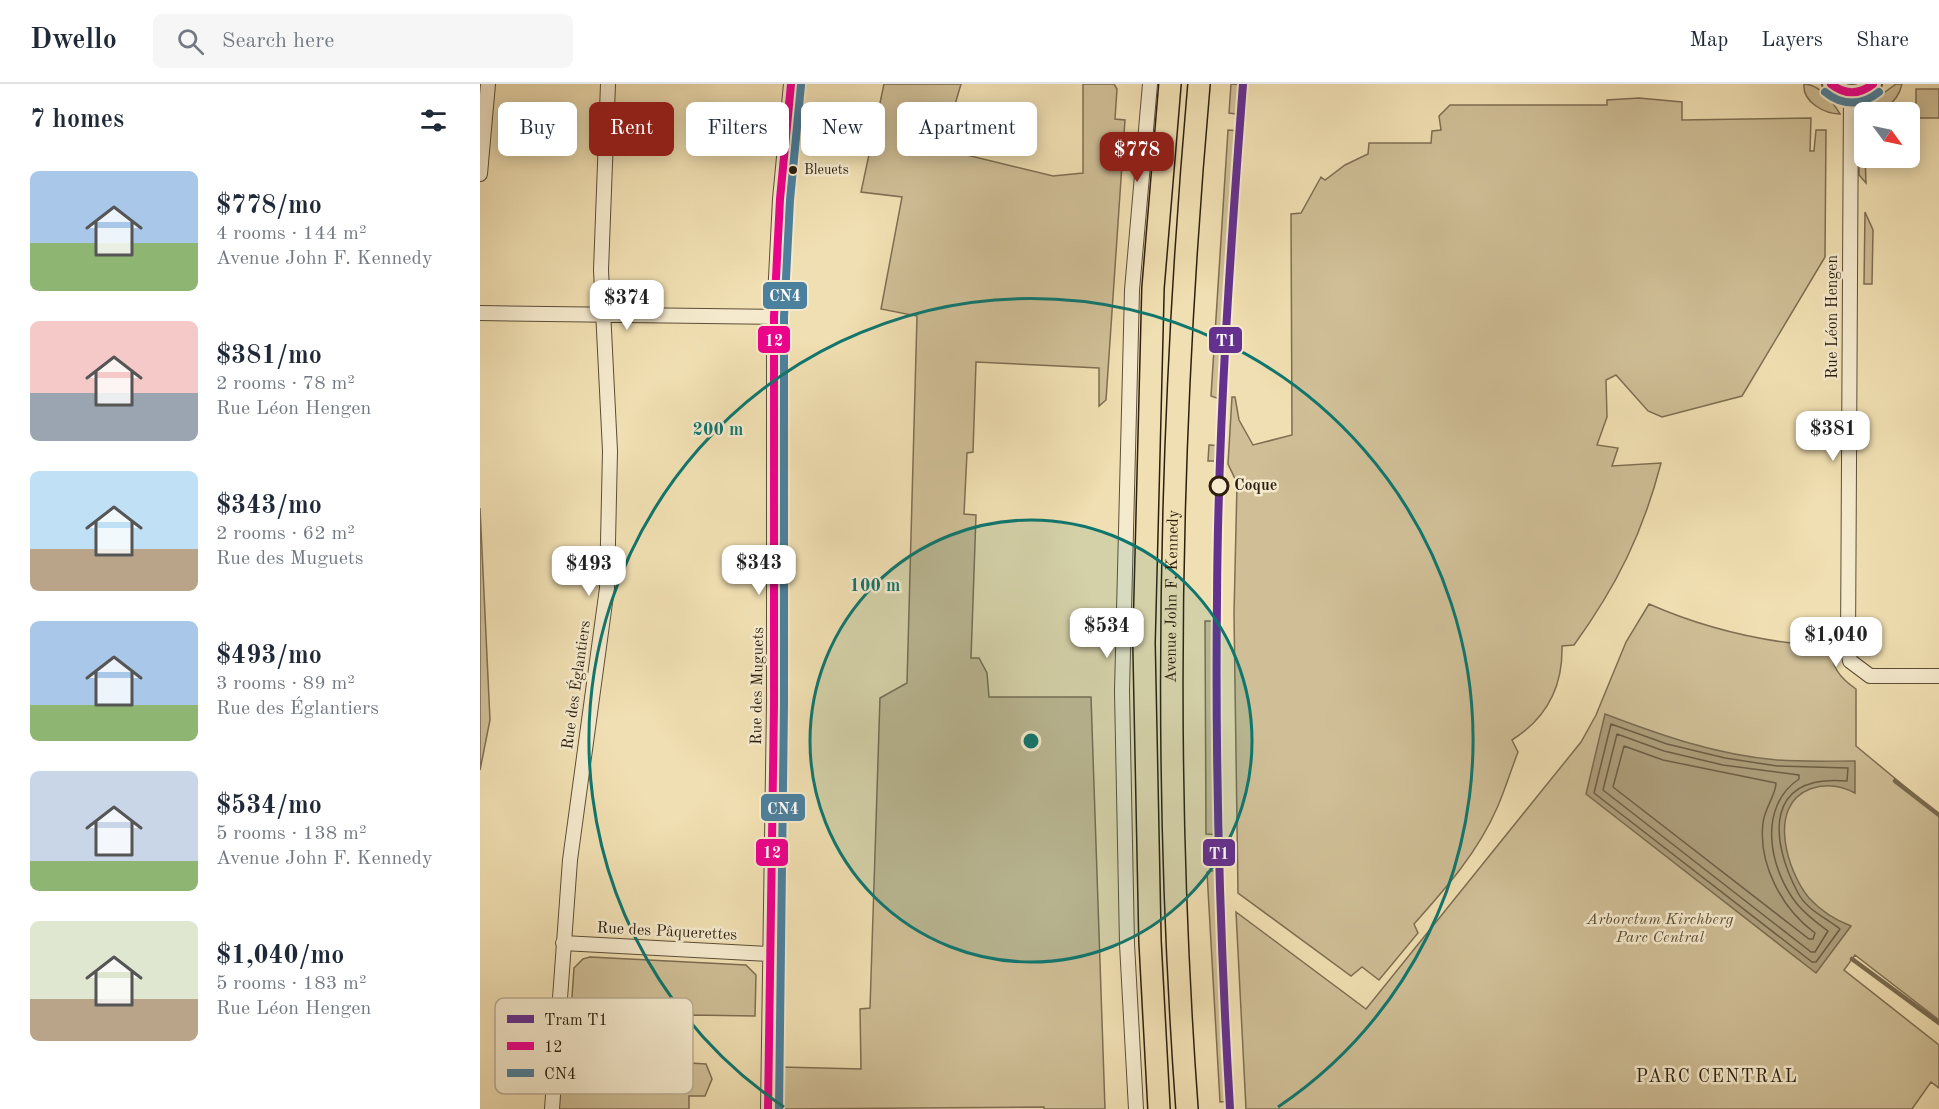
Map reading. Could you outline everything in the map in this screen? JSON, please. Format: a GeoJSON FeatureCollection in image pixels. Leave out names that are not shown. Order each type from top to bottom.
{"type":"FeatureCollection","features":[{"type":"Feature","properties":{"kind":"main road","name":"Avenue John F. Kennedy"},"geometry":{"type":"LineString","coordinates":[[1159,1109],[1150,929],[1144,697],[1153,288],[1170,84]]}},
{"type":"Feature","properties":{"kind":"main road","name":"Avenue John F. Kennedy"},"geometry":{"type":"LineString","coordinates":[[1187,1109],[1176,939],[1172,604],[1186,250],[1199,84]]}},
{"type":"Feature","properties":{"kind":"street"},"geometry":{"type":"LineString","coordinates":[[480,174],[488,84]]}},
{"type":"Feature","properties":{"kind":"street","name":"Rue des Églantiers"},"geometry":{"type":"LineString","coordinates":[[559,998],[570,860],[607,588],[610,451],[602,270],[609,84]]}},
{"type":"Feature","properties":{"kind":"street","name":"Rue des Muguets"},"geometry":{"type":"LineString","coordinates":[[768,1109],[774,704],[774,316],[780,199],[791,84]]}},
{"type":"Feature","properties":{"kind":"street","name":"Avenue John F. Kennedy"},"geometry":{"type":"LineString","coordinates":[[1136,1109],[1127,944],[1122,692],[1132,290],[1150,84]]}},
{"type":"Feature","properties":{"kind":"street"},"geometry":{"type":"LineString","coordinates":[[1831,84],[1837,90],[1851,94],[1862,92],[1873,84]]}},
{"type":"Feature","properties":{"kind":"street","name":"Rue Léon Hengen"},"geometry":{"type":"LineString","coordinates":[[1851,94],[1848,647],[1850,661],[1870,676],[1939,676]]}},
{"type":"Feature","properties":{"kind":"street","name":"Avenue John F. Kennedy"},"geometry":{"type":"LineString","coordinates":[[1138,209],[1161,175]]}},
{"type":"Feature","properties":{"kind":"street"},"geometry":{"type":"LineString","coordinates":[[480,313],[774,316]]}},
{"type":"Feature","properties":{"kind":"street","name":"Rue des Pâquerettes"},"geometry":{"type":"LineString","coordinates":[[563,943],[769,954]]}},
{"type":"Feature","properties":{"kind":"street","name":"Rue des Églantiers"},"geometry":{"type":"LineString","coordinates":[[552,1109],[553,1094]]}},
{"type":"Feature","properties":{"kind":"green space"},"geometry":{"type":"Polygon","coordinates":[[[884,84],[961,84],[956,102],[897,102],[897,156],[971,156],[1053,176],[1083,173],[1083,84],[1114,84],[1117,89],[1115,119],[1125,120],[1106,400],[1099,406],[1099,368],[976,362],[973,452],[967,453],[964,514],[976,515],[971,658],[979,658],[987,673],[989,697],[1091,697],[1105,1109],[1044,1109],[1044,1107],[781,1109],[782,1067],[861,1069],[860,1009],[870,1008],[880,698],[907,683],[917,316],[881,309],[902,197],[861,192],[869,156],[885,156],[885,102],[880,102],[884,84]]]}},
{"type":"Feature","properties":{"kind":"green space"},"geometry":{"type":"Polygon","coordinates":[[[1231,84],[1246,85],[1243,115],[1229,113],[1231,84]]]}},
{"type":"Feature","properties":{"kind":"green space"},"geometry":{"type":"Polygon","coordinates":[[[1804,84],[1820,90],[1840,114],[1828,112],[1816,106],[1807,96],[1804,84]]]}},
{"type":"Feature","properties":{"kind":"green space"},"geometry":{"type":"Polygon","coordinates":[[[1896,84],[1902,84],[1892,102],[1871,102],[1896,84]]]}},
{"type":"Feature","properties":{"kind":"green space"},"geometry":{"type":"Polygon","coordinates":[[[1916,89],[1939,89],[1939,118],[1920,118],[1920,102],[1916,102],[1916,89]]]}},
{"type":"Feature","properties":{"kind":"green space"},"geometry":{"type":"Polygon","coordinates":[[[1639,98],[1682,102],[1682,120],[1811,118],[1810,151],[1814,151],[1816,130],[1826,130],[1825,257],[1742,396],[1662,417],[1648,411],[1616,375],[1606,380],[1607,417],[1597,445],[1618,448],[1612,466],[1661,463],[1637,536],[1603,602],[1574,645],[1562,646],[1560,675],[1550,700],[1535,722],[1512,740],[1518,752],[1503,794],[1481,840],[1414,924],[1418,933],[1379,980],[1362,967],[1351,976],[1238,893],[1234,614],[1237,483],[1228,464],[1232,397],[1235,397],[1239,420],[1253,445],[1292,435],[1291,214],[1301,213],[1321,177],[1325,180],[1345,165],[1368,154],[1369,143],[1431,143],[1432,131],[1441,130],[1439,116],[1450,105],[1607,105],[1607,100],[1639,98]]]}},
{"type":"Feature","properties":{"kind":"green space"},"geometry":{"type":"Polygon","coordinates":[[[1228,130],[1242,131],[1225,401],[1211,396],[1228,130]]]}},
{"type":"Feature","properties":{"kind":"green space"},"geometry":{"type":"Polygon","coordinates":[[[1859,168],[1865,168],[1866,183],[1859,175],[1859,168]]]}},
{"type":"Feature","properties":{"kind":"green space"},"geometry":{"type":"Polygon","coordinates":[[[1865,212],[1873,230],[1872,284],[1864,284],[1865,212]]]}},
{"type":"Feature","properties":{"kind":"green space"},"geometry":{"type":"Polygon","coordinates":[[[1209,445],[1223,446],[1223,461],[1208,461],[1209,445]]]}},
{"type":"Feature","properties":{"kind":"green space"},"geometry":{"type":"Polygon","coordinates":[[[480,508],[490,720],[480,770],[480,508]]]}},
{"type":"Feature","properties":{"kind":"green space","name":"Arboretum Kirchberg Parc Central"},"geometry":{"type":"Polygon","coordinates":[[[1649,604],[1693,621],[1738,634],[1831,647],[1837,671],[1856,689],[1856,746],[1939,815],[1939,1020],[1855,955],[1844,970],[1939,1045],[1939,1088],[1931,1082],[1912,1109],[1246,1109],[1236,912],[1366,1009],[1581,742],[1596,715],[1626,642],[1649,604]]]}},
{"type":"Feature","properties":{"kind":"green space"},"geometry":{"type":"Polygon","coordinates":[[[1205,621],[1218,621],[1220,835],[1206,834],[1205,621]]]}},
{"type":"Feature","properties":{"kind":"green space"},"geometry":{"type":"Polygon","coordinates":[[[1221,869],[1233,1101],[1220,1102],[1207,872],[1221,869]]]}},
{"type":"Feature","properties":{"kind":"green space"},"geometry":{"type":"Polygon","coordinates":[[[590,957],[746,965],[756,975],[755,1016],[693,1015],[693,998],[572,998],[574,968],[583,959],[590,957]]]}},
{"type":"Feature","properties":{"kind":"green space"},"geometry":{"type":"Polygon","coordinates":[[[693,1063],[706,1064],[712,1079],[705,1096],[689,1096],[689,1109],[552,1109],[553,1094],[693,1094],[693,1063]]]}},
{"type":"Feature","properties":{"kind":"water"},"geometry":{"type":"Polygon","coordinates":[[[1605,714],[1668,736],[1733,754],[1787,761],[1855,761],[1855,793],[1833,786],[1810,789],[1796,798],[1788,810],[1785,824],[1788,857],[1801,887],[1823,911],[1851,926],[1816,973],[1586,794],[1605,714]]]}},
{"type":"Feature","properties":{"kind":"waterway"},"geometry":{"type":"LineString","coordinates":[[1895,781],[1939,815]]}},
{"type":"Feature","properties":{"kind":"waterway"},"geometry":{"type":"LineString","coordinates":[[1852,959],[1939,1023]]}},
{"type":"Feature","properties":{"kind":"tram line","name":"T1"},"geometry":{"type":"LineString","coordinates":[[1230,1109],[1219,854],[1217,599],[1222,406],[1243,84]]}},
{"type":"Feature","properties":{"kind":"transit line","name":"12"},"geometry":{"type":"LineString","coordinates":[[768,1109],[774,704],[774,317],[780,199],[791,84]]}},
{"type":"Feature","properties":{"kind":"transit line","name":"12"},"geometry":{"type":"LineString","coordinates":[[1831,84],[1847,92],[1857,92],[1873,84]]}},
{"type":"Feature","properties":{"kind":"transit line","name":"CN4"},"geometry":{"type":"LineString","coordinates":[[779,1109],[784,704],[784,317],[790,200],[801,85]]}},
{"type":"Feature","properties":{"kind":"transit line","name":"CN4"},"geometry":{"type":"LineString","coordinates":[[1825,92],[1845,102],[1866,100],[1879,92]]}},
{"type":"Feature","properties":{"kind":"place","name":"Bleuets"},"geometry":{"type":"Point","coordinates":[793,170]}},
{"type":"Feature","properties":{"kind":"place","name":"Coque"},"geometry":{"type":"Point","coordinates":[1219,486]}},
{"type":"Feature","properties":{"kind":"district","name":"PARC CENTRAL"},"geometry":{"type":"Point","coordinates":[1717,1077]}}]}
